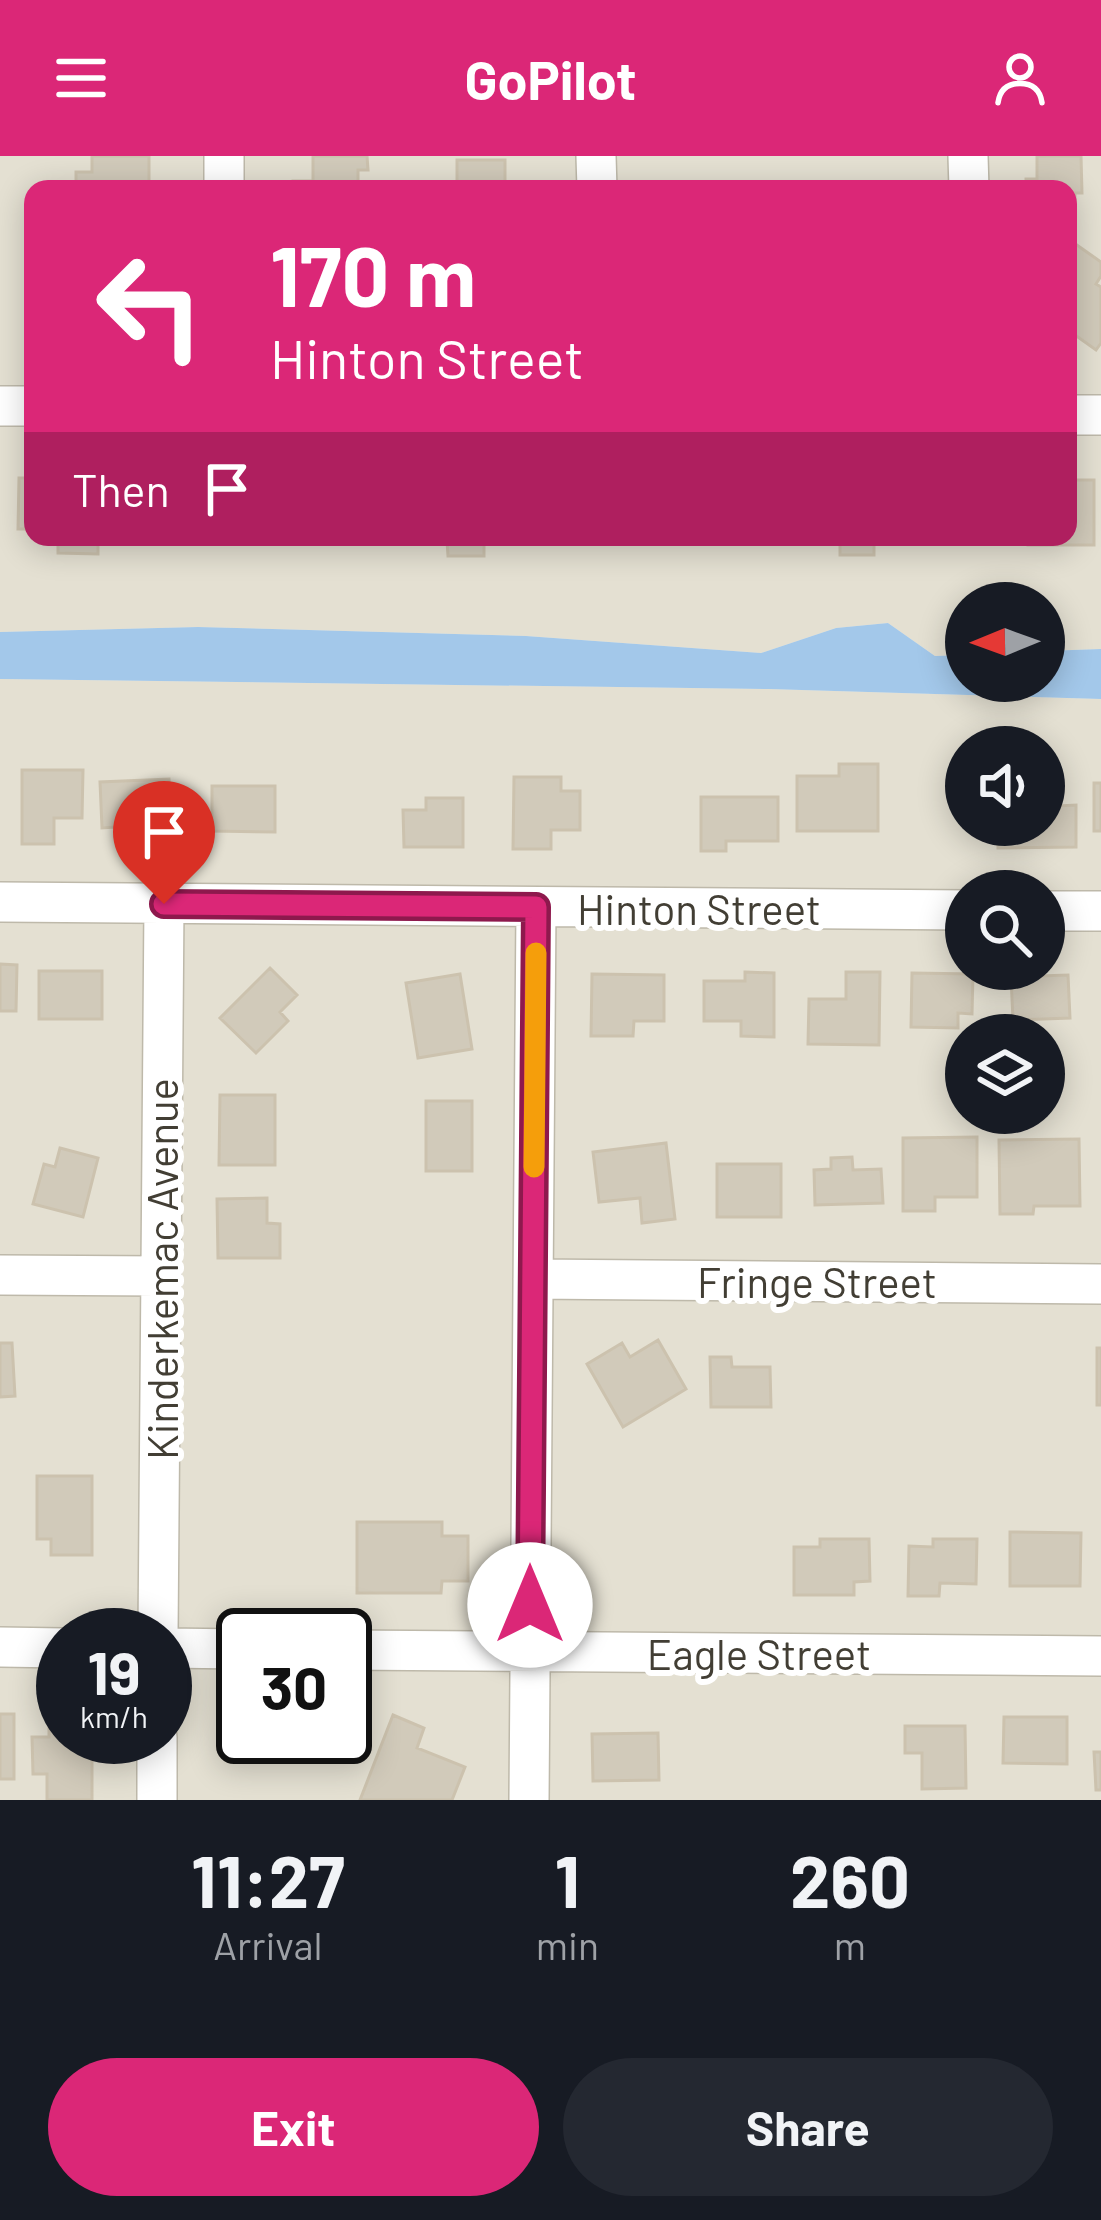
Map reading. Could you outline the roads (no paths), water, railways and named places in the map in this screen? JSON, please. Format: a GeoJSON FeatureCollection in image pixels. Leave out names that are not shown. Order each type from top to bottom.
{"type":"FeatureCollection","features":[{"type":"Feature","properties":{"kind":"street","name":"Hinton Street"},"geometry":{"type":"LineString","coordinates":[[0,902],[945,910]]}},
{"type":"Feature","properties":{"kind":"street","name":"Kinderkemac Avenue"},"geometry":{"type":"LineString","coordinates":[[158,1608],[164,904]]}},
{"type":"Feature","properties":{"kind":"street"},"geometry":{"type":"LineString","coordinates":[[529,1800],[536,907]]}},
{"type":"Feature","properties":{"kind":"street"},"geometry":{"type":"LineString","coordinates":[[1065,911],[1101,911]]}},
{"type":"Feature","properties":{"kind":"street"},"geometry":{"type":"LineString","coordinates":[[0,1275],[161,1276]]}},
{"type":"Feature","properties":{"kind":"street","name":"Fringe Street"},"geometry":{"type":"LineString","coordinates":[[533,1279],[1101,1284]]}},
{"type":"Feature","properties":{"kind":"street"},"geometry":{"type":"LineString","coordinates":[[0,1647],[36,1648]]}},
{"type":"Feature","properties":{"kind":"street","name":"Eagle Street"},"geometry":{"type":"LineString","coordinates":[[372,1650],[1101,1656]]}},
{"type":"Feature","properties":{"kind":"street"},"geometry":{"type":"LineString","coordinates":[[157,1764],[157,1800]]}},
{"type":"Feature","properties":{"kind":"water"},"geometry":{"type":"Polygon","coordinates":[[[888,623],[935,656],[945,656],[945,694],[0,679],[0,632],[198,627],[526,636],[761,653],[836,628],[888,623]]]}},
{"type":"Feature","properties":{"kind":"water"},"geometry":{"type":"Polygon","coordinates":[[[1101,649],[1101,699],[1065,698],[1065,650],[1101,649]]]}}]}
